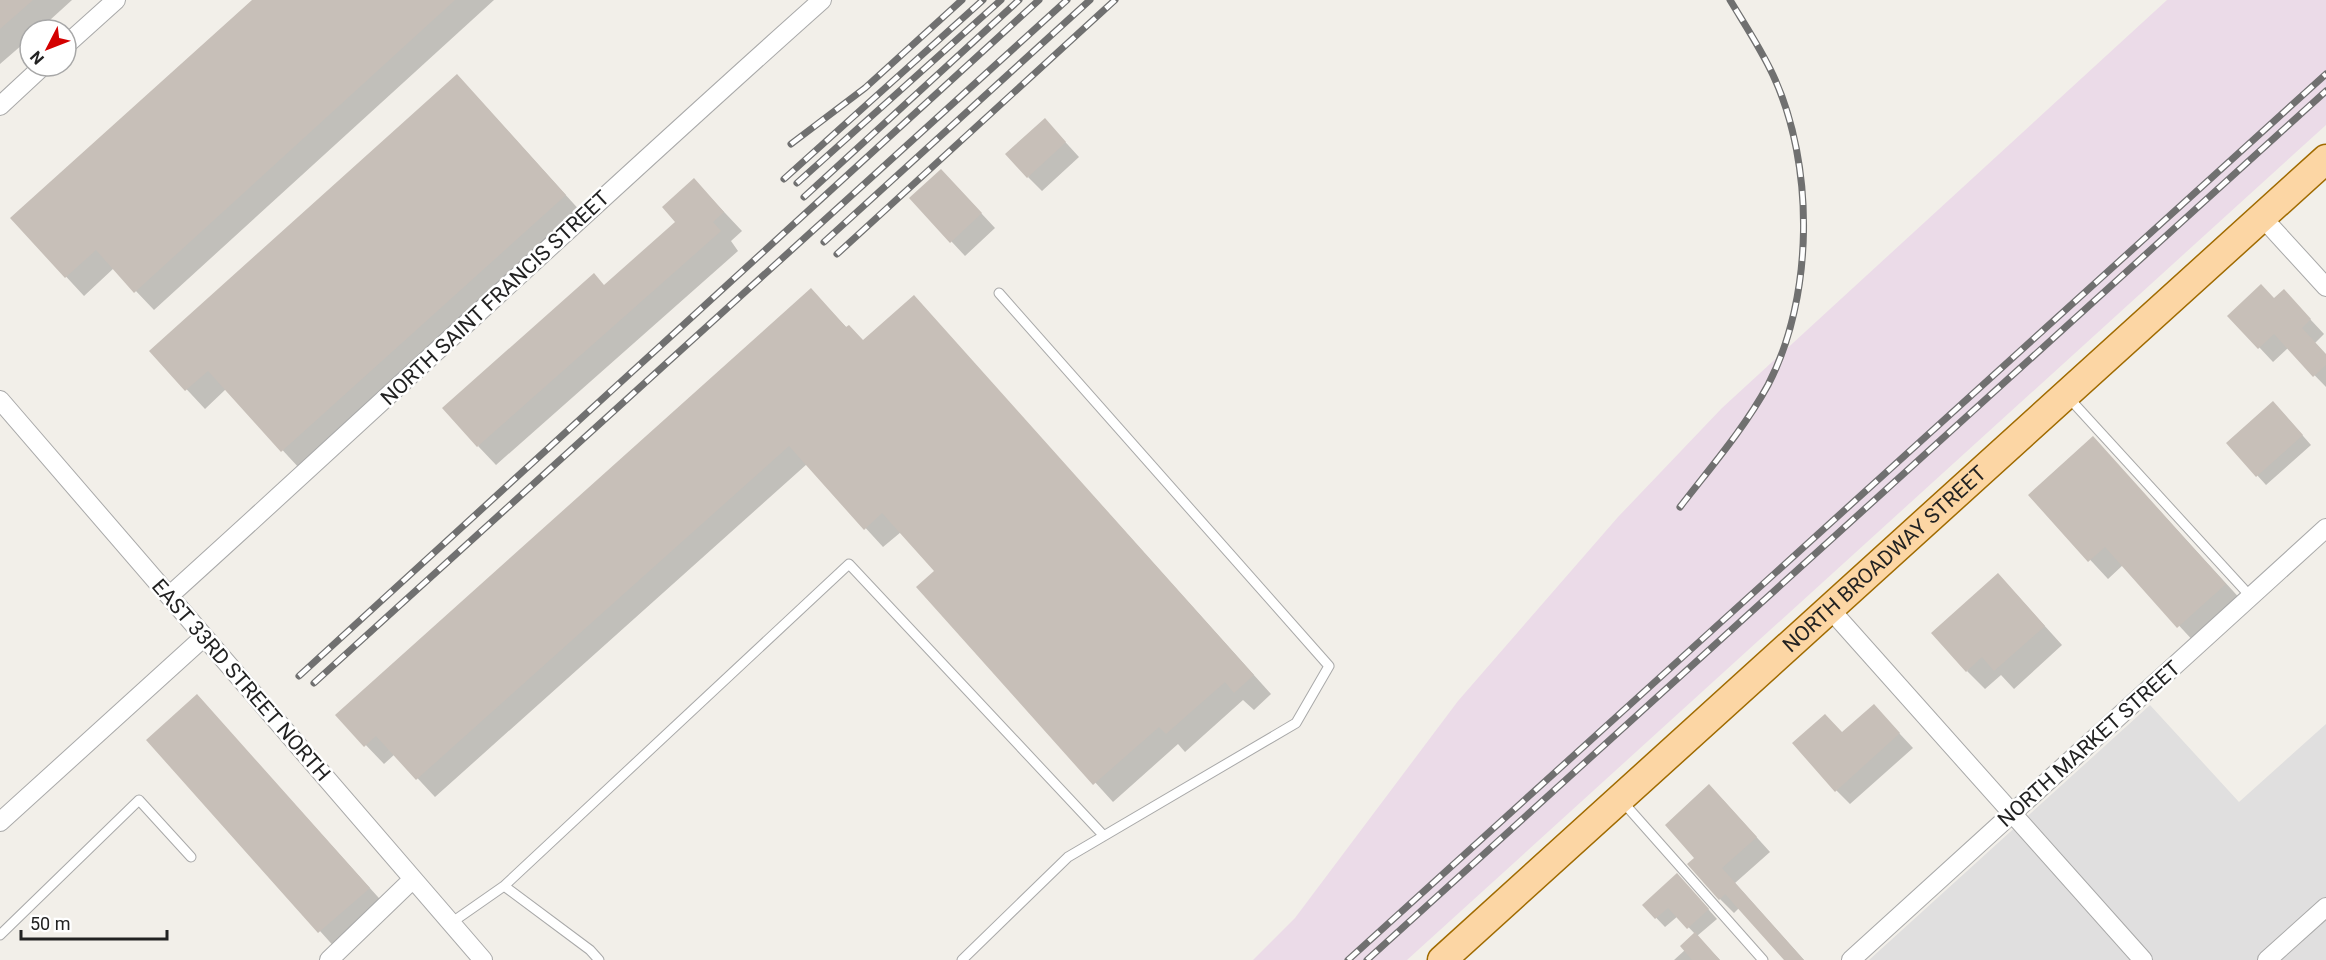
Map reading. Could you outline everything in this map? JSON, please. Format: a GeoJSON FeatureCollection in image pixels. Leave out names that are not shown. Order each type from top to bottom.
{"type":"FeatureCollection","features":[{"type":"Feature","properties":{"kind":"main road","name":"NORTH BROADWAY STREET"},"geometry":{"type":"LineString","coordinates":[[1442,960],[2326,159]]}},
{"type":"Feature","properties":{"kind":"street"},"geometry":{"type":"LineString","coordinates":[[78,34],[116,0]]}},
{"type":"Feature","properties":{"kind":"street","name":"NORTH SAINT FRANCIS STREET"},"geometry":{"type":"LineString","coordinates":[[169,596],[361,423],[669,136],[822,0]]}},
{"type":"Feature","properties":{"kind":"street"},"geometry":{"type":"LineString","coordinates":[[0,106],[31,78]]}},
{"type":"Feature","properties":{"kind":"street"},"geometry":{"type":"LineString","coordinates":[[2262,217],[2326,287]]}},
{"type":"Feature","properties":{"kind":"street","name":"EAST 33RD STREET NORTH"},"geometry":{"type":"LineString","coordinates":[[1,402],[483,960]]}},
{"type":"Feature","properties":{"kind":"street","name":"NORTH MARKET STREET"},"geometry":{"type":"LineString","coordinates":[[1851,960],[2326,528]]}},
{"type":"Feature","properties":{"kind":"street"},"geometry":{"type":"LineString","coordinates":[[1830,609],[2143,960]]}},
{"type":"Feature","properties":{"kind":"street"},"geometry":{"type":"LineString","coordinates":[[0,822],[204,637]]}},
{"type":"Feature","properties":{"kind":"street"},"geometry":{"type":"LineString","coordinates":[[329,960],[413,879]]}},
{"type":"Feature","properties":{"kind":"street"},"geometry":{"type":"LineString","coordinates":[[2267,960],[2326,907]]}},
{"type":"Feature","properties":{"kind":"lane"},"geometry":{"type":"LineString","coordinates":[[962,960],[1068,857],[1296,723],[1329,666],[999,293]]}},
{"type":"Feature","properties":{"kind":"lane"},"geometry":{"type":"LineString","coordinates":[[2066,395],[2251,597]]}},
{"type":"Feature","properties":{"kind":"lane"},"geometry":{"type":"LineString","coordinates":[[451,923],[504,886],[849,564],[1104,836]]}},
{"type":"Feature","properties":{"kind":"lane"},"geometry":{"type":"LineString","coordinates":[[1620,799],[1763,960]]}},
{"type":"Feature","properties":{"kind":"lane"},"geometry":{"type":"LineString","coordinates":[[0,935],[139,800],[191,857]]}},
{"type":"Feature","properties":{"kind":"lane"},"geometry":{"type":"LineString","coordinates":[[504,886],[590,950],[598,960]]}},
{"type":"Feature","properties":{"kind":"shaded area"},"geometry":{"type":"Polygon","coordinates":[[[2167,0],[2326,0],[2326,125],[1407,960],[1253,960],[1295,918],[1458,701],[1618,517],[1722,408],[2167,0]]]}},
{"type":"Feature","properties":{"kind":"shaded area"},"geometry":{"type":"Polygon","coordinates":[[[2150,705],[2239,802],[2326,724],[2326,960],[1869,960],[2150,705]]]}},
{"type":"Feature","properties":{"kind":"building"},"geometry":{"type":"Polygon","coordinates":[[[0,0],[33,0],[0,29],[0,0]]]}},
{"type":"Feature","properties":{"kind":"building"},"geometry":{"type":"Polygon","coordinates":[[[252,0],[455,0],[134,293],[96,250],[65,278],[10,218],[252,0]]]}},
{"type":"Feature","properties":{"kind":"building"},"geometry":{"type":"Polygon","coordinates":[[[457,74],[566,195],[281,452],[208,371],[185,391],[149,351],[457,74]]]}},
{"type":"Feature","properties":{"kind":"building"},"geometry":{"type":"Polygon","coordinates":[[[1045,118],[1066,142],[1027,178],[1005,154],[1045,118]]]}},
{"type":"Feature","properties":{"kind":"building"},"geometry":{"type":"Polygon","coordinates":[[[941,169],[982,213],[950,243],[909,198],[941,169]]]}},
{"type":"Feature","properties":{"kind":"building"},"geometry":{"type":"Polygon","coordinates":[[[694,178],[724,212],[713,222],[721,231],[477,447],[442,408],[594,273],[604,285],[675,222],[662,207],[694,178]]]}},
{"type":"Feature","properties":{"kind":"building"},"geometry":{"type":"Polygon","coordinates":[[[2261,284],[2274,298],[2284,289],[2311,319],[2302,328],[2326,354],[2326,365],[2313,377],[2274,334],[2258,349],[2227,316],[2261,284]]]}},
{"type":"Feature","properties":{"kind":"building"},"geometry":{"type":"Polygon","coordinates":[[[811,288],[846,327],[849,325],[863,340],[914,295],[1254,675],[1234,693],[1225,682],[1166,734],[1159,727],[1093,785],[916,587],[934,571],[882,513],[864,530],[789,446],[416,780],[376,736],[364,747],[335,715],[811,288]]]}},
{"type":"Feature","properties":{"kind":"building"},"geometry":{"type":"Polygon","coordinates":[[[2273,401],[2303,435],[2256,477],[2226,443],[2273,401]]]}},
{"type":"Feature","properties":{"kind":"building"},"geometry":{"type":"Polygon","coordinates":[[[2093,436],[2226,584],[2177,628],[2105,547],[2088,562],[2028,495],[2093,436]]]}},
{"type":"Feature","properties":{"kind":"building"},"geometry":{"type":"Polygon","coordinates":[[[1998,573],[2045,626],[1994,671],[1982,657],[1966,672],[1931,633],[1998,573]]]}},
{"type":"Feature","properties":{"kind":"building"},"geometry":{"type":"Polygon","coordinates":[[[197,694],[370,888],[318,933],[146,740],[197,694]]]}},
{"type":"Feature","properties":{"kind":"building"},"geometry":{"type":"Polygon","coordinates":[[[1874,704],[1900,733],[1835,792],[1792,743],[1825,714],[1842,732],[1874,704]]]}},
{"type":"Feature","properties":{"kind":"building"},"geometry":{"type":"Polygon","coordinates":[[[1709,784],[1757,837],[1722,868],[1804,960],[1784,960],[1725,894],[1719,900],[1687,864],[1694,858],[1665,825],[1709,784]]]}},
{"type":"Feature","properties":{"kind":"building"},"geometry":{"type":"Polygon","coordinates":[[[1677,873],[1709,909],[1687,929],[1668,908],[1655,919],[1642,905],[1677,873]]]}},
{"type":"Feature","properties":{"kind":"building"},"geometry":{"type":"Polygon","coordinates":[[[1695,932],[1720,960],[1692,960],[1680,946],[1695,932]]]}},
{"type":"Feature","properties":{"kind":"railway"},"geometry":{"type":"LineString","coordinates":[[791,144],[865,88],[962,0]]}},
{"type":"Feature","properties":{"kind":"railway"},"geometry":{"type":"LineString","coordinates":[[784,179],[983,0]]}},
{"type":"Feature","properties":{"kind":"railway"},"geometry":{"type":"LineString","coordinates":[[797,183],[1001,0]]}},
{"type":"Feature","properties":{"kind":"railway"},"geometry":{"type":"LineString","coordinates":[[804,197],[1019,0]]}},
{"type":"Feature","properties":{"kind":"railway"},"geometry":{"type":"LineString","coordinates":[[299,676],[1039,0]]}},
{"type":"Feature","properties":{"kind":"railway"},"geometry":{"type":"LineString","coordinates":[[314,683],[1067,0]]}},
{"type":"Feature","properties":{"kind":"railway"},"geometry":{"type":"LineString","coordinates":[[824,242],[1090,0]]}},
{"type":"Feature","properties":{"kind":"railway"},"geometry":{"type":"LineString","coordinates":[[837,254],[1115,0]]}},
{"type":"Feature","properties":{"kind":"railway"},"geometry":{"type":"LineString","coordinates":[[1680,507],[1738,433],[1768,385],[1783,350],[1794,312],[1801,272],[1804,231],[1802,189],[1787,111],[1768,65],[1730,0]]}},
{"type":"Feature","properties":{"kind":"railway"},"geometry":{"type":"LineString","coordinates":[[1348,960],[2326,74]]}},
{"type":"Feature","properties":{"kind":"railway"},"geometry":{"type":"LineString","coordinates":[[1367,960],[2326,91]]}}]}
